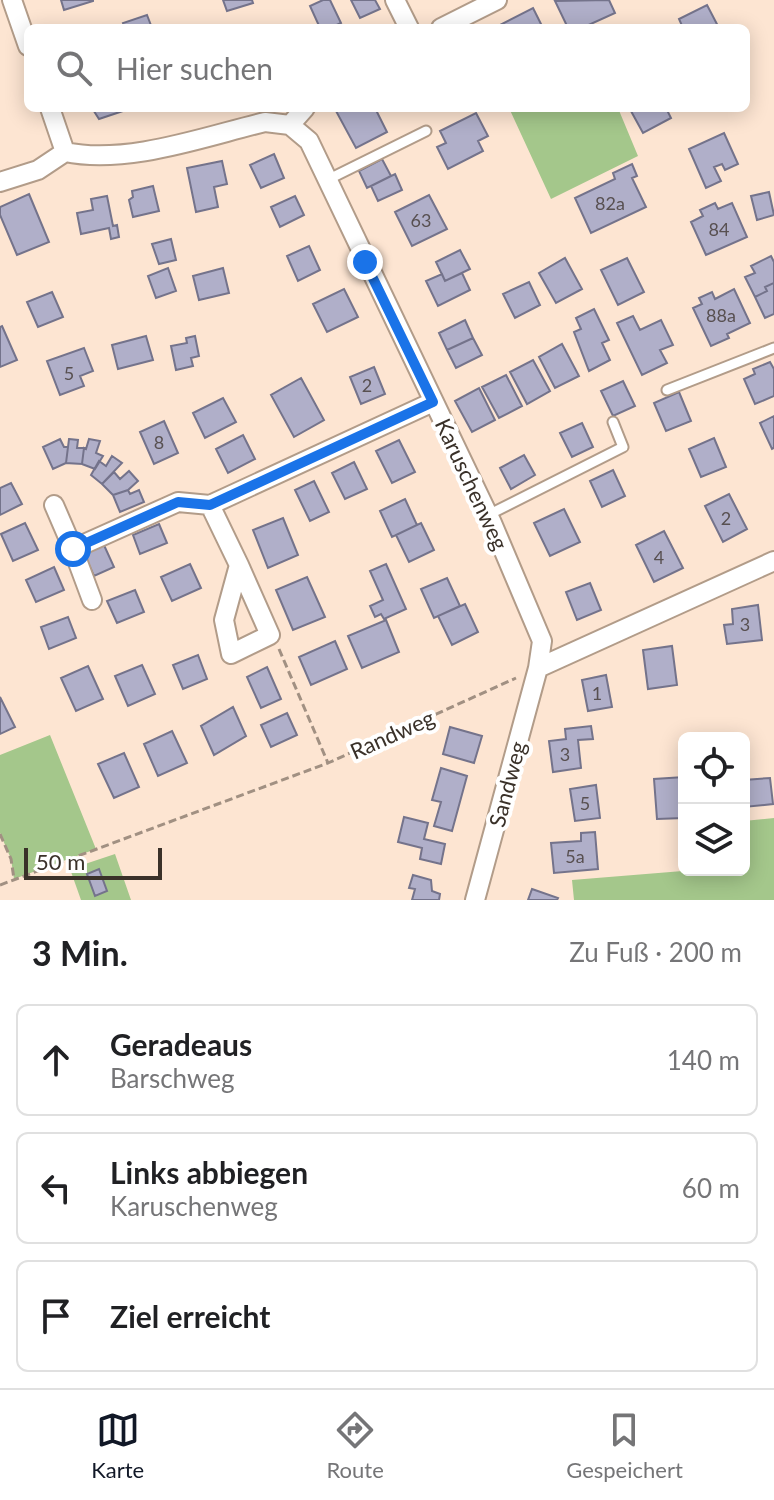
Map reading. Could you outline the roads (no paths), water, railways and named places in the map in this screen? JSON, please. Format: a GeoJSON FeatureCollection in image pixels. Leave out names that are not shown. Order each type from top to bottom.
{"type":"FeatureCollection","features":[{"type":"Feature","properties":{"kind":"street"},"geometry":{"type":"LineString","coordinates":[[12,0],[24,34]]}},
{"type":"Feature","properties":{"kind":"street"},"geometry":{"type":"LineString","coordinates":[[395,0],[407,24]]}},
{"type":"Feature","properties":{"kind":"street"},"geometry":{"type":"LineString","coordinates":[[449,24],[497,0]]}},
{"type":"Feature","properties":{"kind":"street"},"geometry":{"type":"LineString","coordinates":[[51,112],[65,152]]}},
{"type":"Feature","properties":{"kind":"street"},"geometry":{"type":"LineString","coordinates":[[0,182],[38,170],[65,152],[86,156],[115,155],[265,122],[290,125],[301,112]]}},
{"type":"Feature","properties":{"kind":"street","name":"Karuschenweg"},"geometry":{"type":"LineString","coordinates":[[290,125],[309,141],[488,515],[542,641],[538,668]]}},
{"type":"Feature","properties":{"kind":"street"},"geometry":{"type":"LineString","coordinates":[[73,549],[178,502],[210,505],[433,402]]}},
{"type":"Feature","properties":{"kind":"street"},"geometry":{"type":"LineString","coordinates":[[54,505],[92,600]]}},
{"type":"Feature","properties":{"kind":"street"},"geometry":{"type":"LineString","coordinates":[[210,505],[239,565],[270,635],[231,654],[224,620],[239,565]]}},
{"type":"Feature","properties":{"kind":"street"},"geometry":{"type":"LineString","coordinates":[[538,668],[774,561]]}},
{"type":"Feature","properties":{"kind":"street","name":"Sandweg"},"geometry":{"type":"LineString","coordinates":[[475,900],[538,668]]}},
{"type":"Feature","properties":{"kind":"lane"},"geometry":{"type":"LineString","coordinates":[[327,180],[426,131]]}},
{"type":"Feature","properties":{"kind":"lane"},"geometry":{"type":"LineString","coordinates":[[667,390],[774,348]]}},
{"type":"Feature","properties":{"kind":"lane"},"geometry":{"type":"LineString","coordinates":[[488,515],[623,447],[613,422]]}}]}
